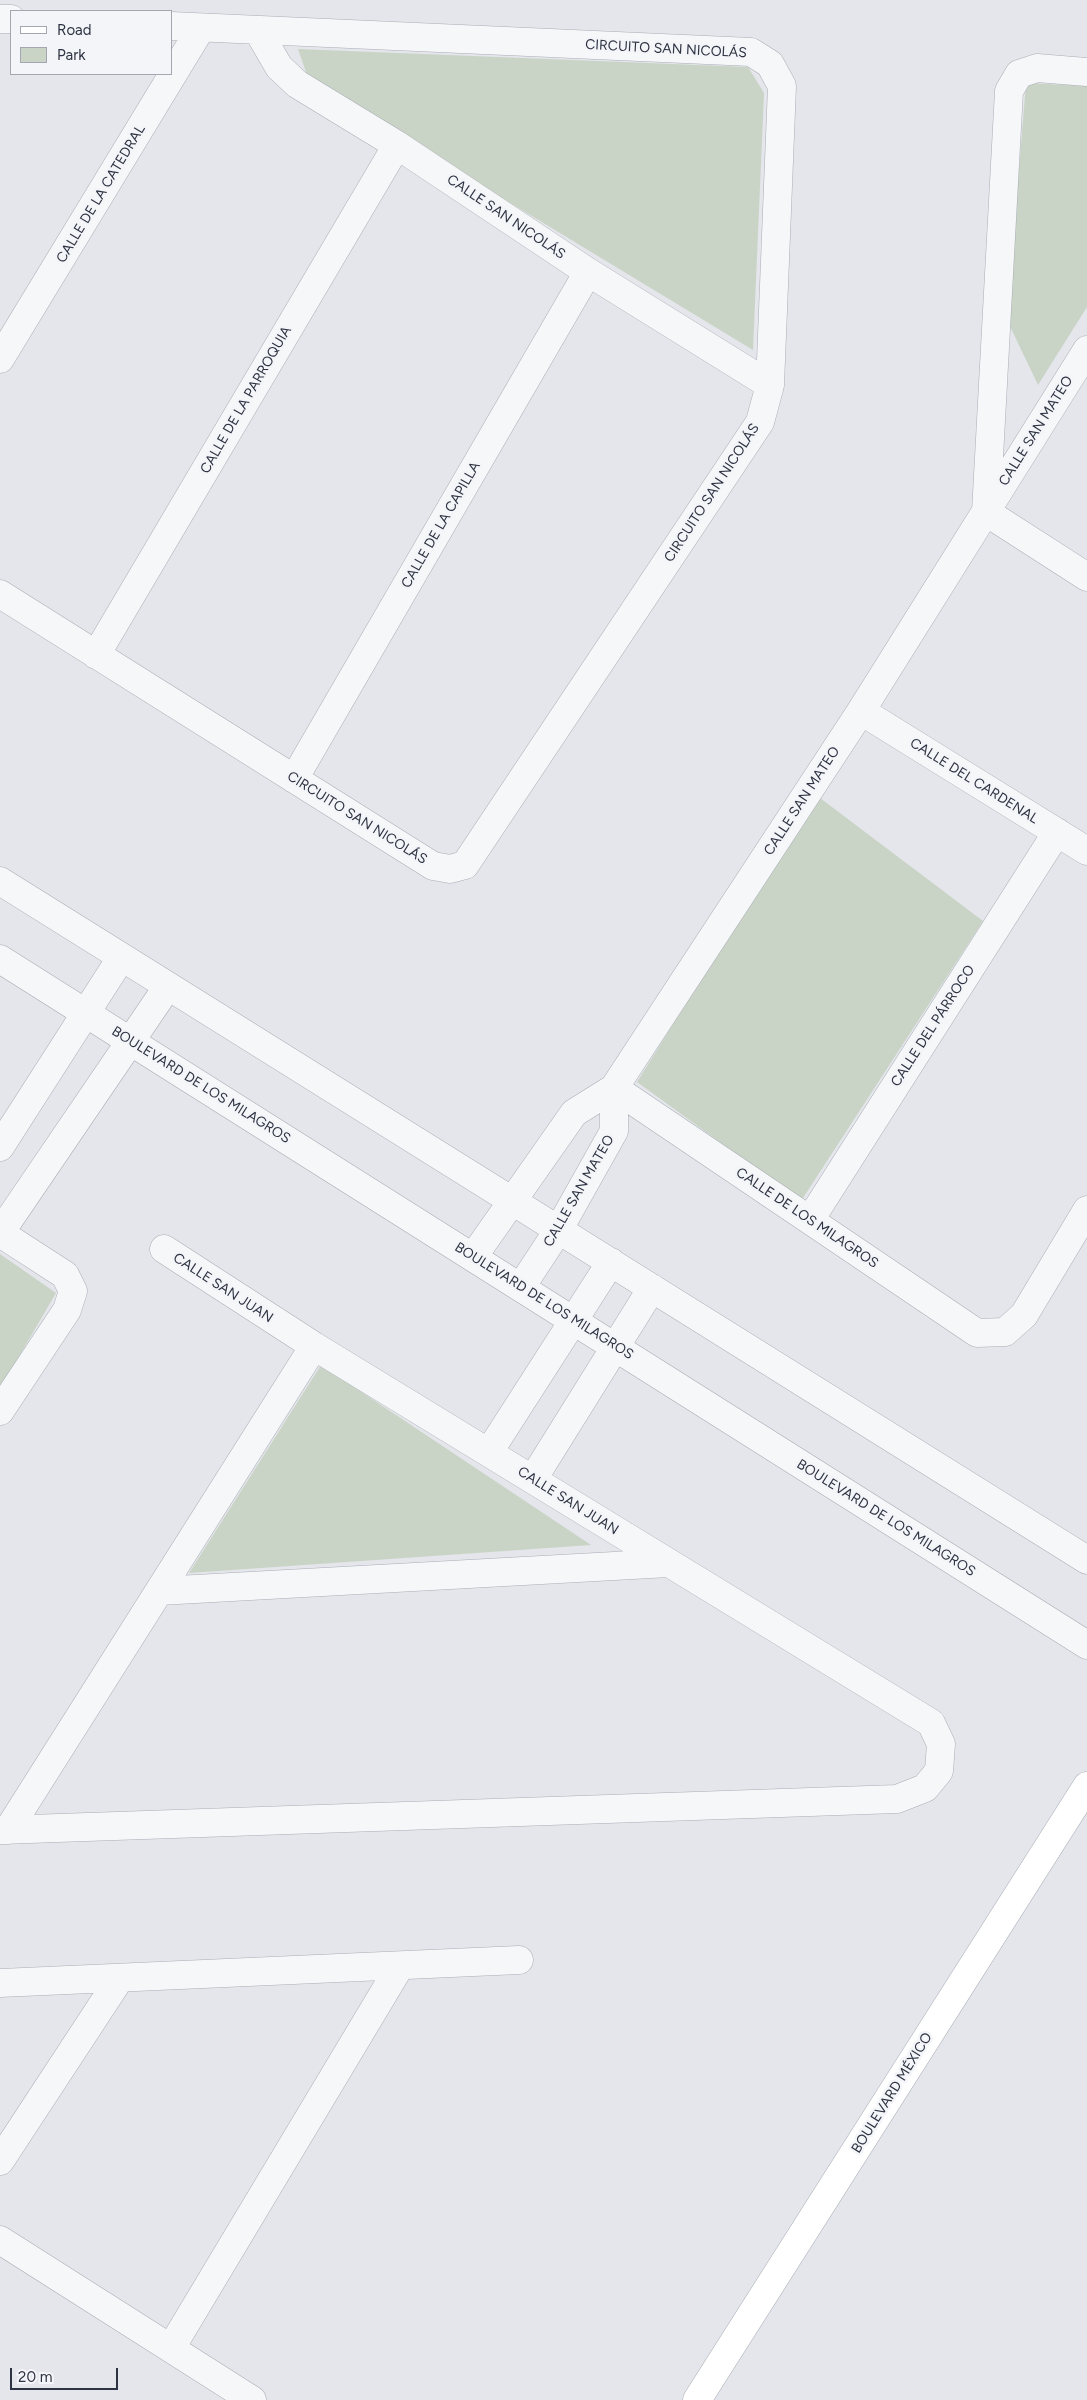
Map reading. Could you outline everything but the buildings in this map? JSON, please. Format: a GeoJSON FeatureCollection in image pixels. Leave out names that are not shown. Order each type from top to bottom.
{"type":"FeatureCollection","features":[{"type":"Feature","properties":{"kind":"main road","name":"BOULEVARD MÉXICO"},"geometry":{"type":"LineString","coordinates":[[697,2400],[1087,1786]]}},
{"type":"Feature","properties":{"kind":"street","name":"CIRCUITO SAN NICOLÁS"},"geometry":{"type":"LineString","coordinates":[[0,594],[433,866],[450,869],[465,865],[760,422],[770,385],[782,86],[770,64],[751,52],[172,26]]}},
{"type":"Feature","properties":{"kind":"street","name":"CALLE DE LA CATEDRAL"},"geometry":{"type":"LineString","coordinates":[[0,359],[202,28]]}},
{"type":"Feature","properties":{"kind":"street","name":"CALLE SAN NICOLÁS"},"geometry":{"type":"LineString","coordinates":[[258,31],[279,67],[297,84],[397,144],[588,272],[770,385]]}},
{"type":"Feature","properties":{"kind":"street"},"geometry":{"type":"LineString","coordinates":[[1087,72],[1036,68],[1019,74],[1009,92],[986,512],[1087,578]]}},
{"type":"Feature","properties":{"kind":"street","name":"CALLE DE LA PARROQUIA"},"geometry":{"type":"LineString","coordinates":[[96,655],[397,144]]}},
{"type":"Feature","properties":{"kind":"street","name":"CALLE DE LA CAPILLA"},"geometry":{"type":"LineString","coordinates":[[294,779],[588,272]]}},
{"type":"Feature","properties":{"kind":"street","name":"CALLE SAN MATEO"},"geometry":{"type":"LineString","coordinates":[[473,1257],[574,1113],[614,1088],[861,711],[1087,350]]}},
{"type":"Feature","properties":{"kind":"street","name":"CALLE DEL CARDENAL"},"geometry":{"type":"LineString","coordinates":[[861,711],[1087,851]]}},
{"type":"Feature","properties":{"kind":"street","name":"CALLE DEL PÁRROCO"},"geometry":{"type":"LineString","coordinates":[[810,1220],[1056,832]]}},
{"type":"Feature","properties":{"kind":"street"},"geometry":{"type":"LineString","coordinates":[[0,880],[121,958],[559,1229],[1087,1560]]}},
{"type":"Feature","properties":{"kind":"street"},"geometry":{"type":"LineString","coordinates":[[0,1147],[121,958]]}},
{"type":"Feature","properties":{"kind":"street","name":"BOULEVARD DE LOS MILAGROS"},"geometry":{"type":"LineString","coordinates":[[0,959],[1087,1645]]}},
{"type":"Feature","properties":{"kind":"street"},"geometry":{"type":"LineString","coordinates":[[0,1411],[67,1310],[73,1291],[65,1275],[0,1233],[168,986]]}},
{"type":"Feature","properties":{"kind":"street","name":"CALLE SAN MATEO"},"geometry":{"type":"LineString","coordinates":[[522,1287],[559,1229],[614,1131],[614,1088]]}},
{"type":"Feature","properties":{"kind":"street","name":"CALLE DE LOS MILAGROS"},"geometry":{"type":"LineString","coordinates":[[614,1088],[977,1332],[1005,1332],[1024,1315],[1087,1210]]}},
{"type":"Feature","properties":{"kind":"street","name":"CALLE SAN JUAN"},"geometry":{"type":"LineString","coordinates":[[4,1830],[897,1799],[925,1788],[939,1771],[941,1744],[931,1723],[314,1346],[164,1249]]}},
{"type":"Feature","properties":{"kind":"street"},"geometry":{"type":"LineString","coordinates":[[489,1452],[611,1262]]}},
{"type":"Feature","properties":{"kind":"street"},"geometry":{"type":"LineString","coordinates":[[533,1479],[652,1288]]}},
{"type":"Feature","properties":{"kind":"street"},"geometry":{"type":"LineString","coordinates":[[4,1830],[159,1591],[314,1346]]}},
{"type":"Feature","properties":{"kind":"street"},"geometry":{"type":"LineString","coordinates":[[159,1591],[669,1563]]}},
{"type":"Feature","properties":{"kind":"street"},"geometry":{"type":"LineString","coordinates":[[0,1984],[519,1960]]}},
{"type":"Feature","properties":{"kind":"street"},"geometry":{"type":"LineString","coordinates":[[171,2348],[400,1966]]}},
{"type":"Feature","properties":{"kind":"street"},"geometry":{"type":"LineString","coordinates":[[0,2161],[120,1978]]}},
{"type":"Feature","properties":{"kind":"street"},"geometry":{"type":"LineString","coordinates":[[0,2240],[252,2400]]}},
{"type":"Feature","properties":{"kind":"green space"},"geometry":{"type":"Polygon","coordinates":[[[298,49],[748,67],[764,93],[753,350],[309,81],[298,49]]]}},
{"type":"Feature","properties":{"kind":"green space"},"geometry":{"type":"Polygon","coordinates":[[[1026,83],[1087,86],[1087,307],[1038,385],[1007,320],[1026,83]]]}},
{"type":"Feature","properties":{"kind":"green space"},"geometry":{"type":"Polygon","coordinates":[[[816,795],[983,921],[801,1201],[637,1082],[816,795]]]}},
{"type":"Feature","properties":{"kind":"green space"},"geometry":{"type":"Polygon","coordinates":[[[0,1254],[56,1293],[0,1389],[0,1254]]]}},
{"type":"Feature","properties":{"kind":"green space"},"geometry":{"type":"Polygon","coordinates":[[[321,1365],[591,1545],[189,1573],[321,1365]]]}}]}
